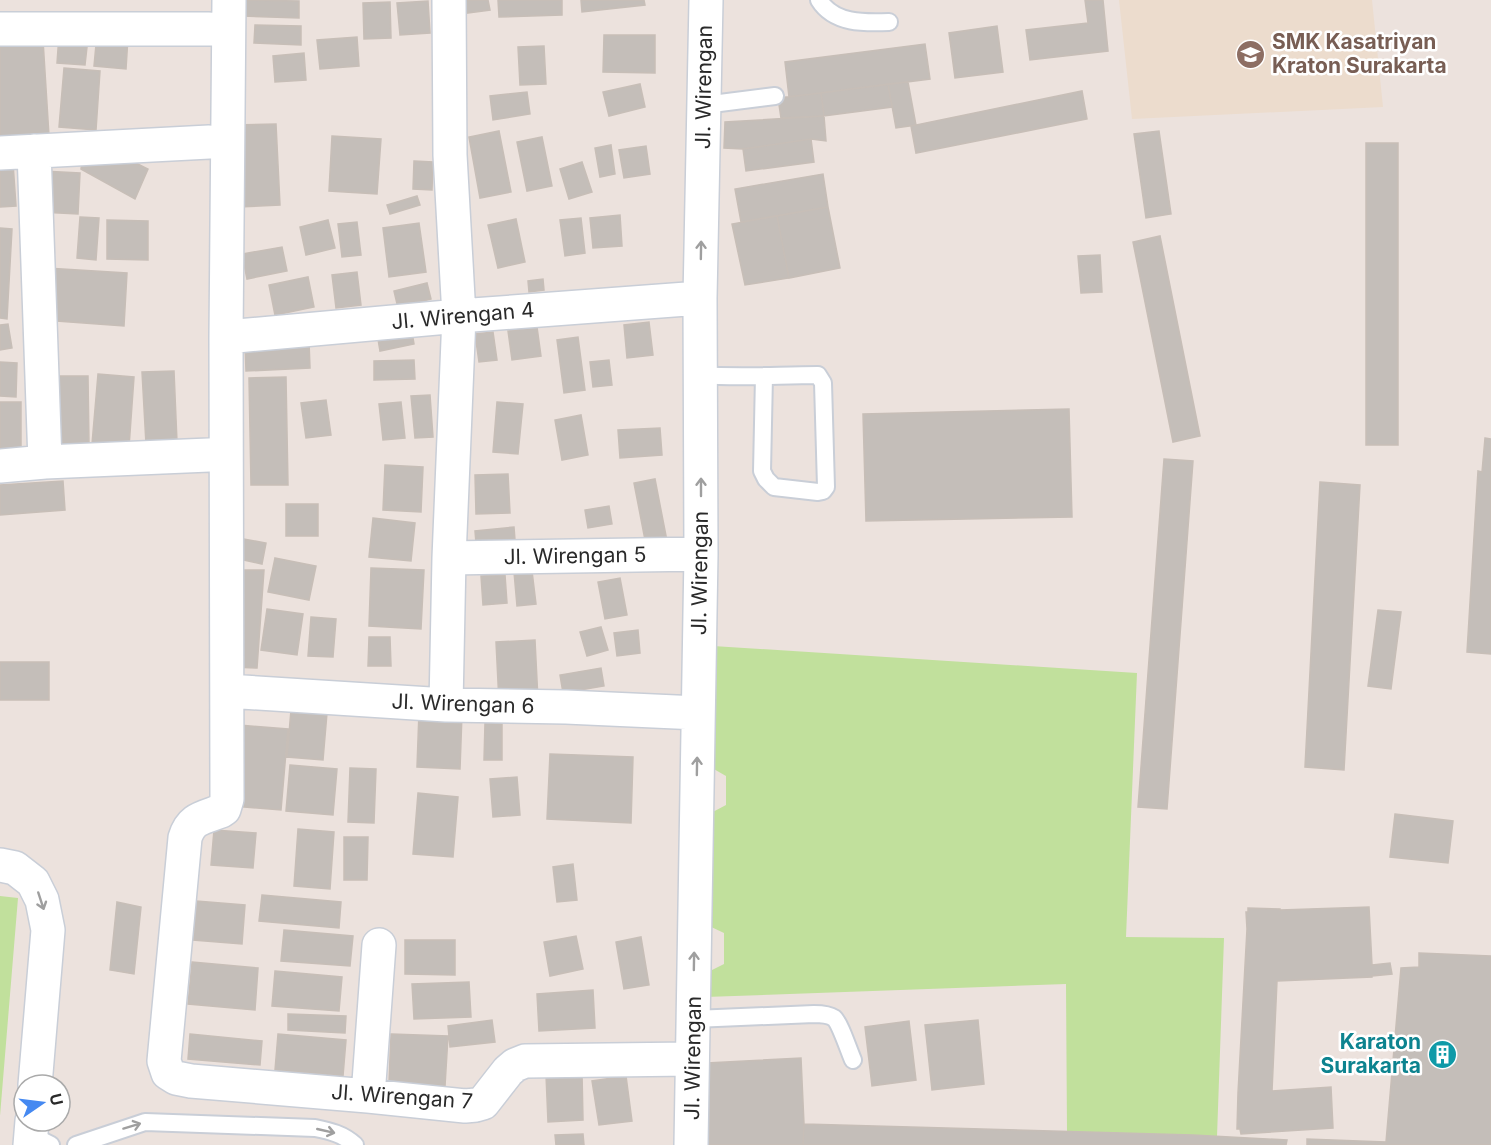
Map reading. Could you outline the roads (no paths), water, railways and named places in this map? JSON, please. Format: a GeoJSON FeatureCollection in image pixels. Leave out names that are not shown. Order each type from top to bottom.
{"type":"FeatureCollection","features":[{"type":"Feature","properties":{"kind":"street"},"geometry":{"type":"LineString","coordinates":[[227,692],[226,337],[229,0]]}},
{"type":"Feature","properties":{"kind":"street"},"geometry":{"type":"LineString","coordinates":[[446,705],[449,558],[459,316],[450,154],[449,0]]}},
{"type":"Feature","properties":{"kind":"street","name":"Jl. Wirengan"},"geometry":{"type":"LineString","coordinates":[[691,1145],[701,554],[700,298],[706,0]]}},
{"type":"Feature","properties":{"kind":"street"},"geometry":{"type":"LineString","coordinates":[[0,29],[209,15],[209,753]]}},
{"type":"Feature","properties":{"kind":"street"},"geometry":{"type":"LineString","coordinates":[[0,153],[209,142]]}},
{"type":"Feature","properties":{"kind":"street"},"geometry":{"type":"LineString","coordinates":[[34,151],[45,462]]}},
{"type":"Feature","properties":{"kind":"street","name":"Jl. Wirengan 4"},"geometry":{"type":"LineString","coordinates":[[226,337],[459,316],[700,298]]}},
{"type":"Feature","properties":{"kind":"street"},"geometry":{"type":"LineString","coordinates":[[0,466],[209,455]]}},
{"type":"Feature","properties":{"kind":"street","name":"Jl. Wirengan 5"},"geometry":{"type":"LineString","coordinates":[[449,558],[701,554]]}},
{"type":"Feature","properties":{"kind":"street","name":"Jl. Wirengan 6"},"geometry":{"type":"LineString","coordinates":[[227,692],[446,705],[566,707],[698,713]]}},
{"type":"Feature","properties":{"kind":"street","name":"Jl. Wirengan 7"},"geometry":{"type":"LineString","coordinates":[[227,692],[226,804],[221,811],[193,822],[185,838],[164,1061],[168,1073],[176,1078],[191,1081],[465,1106],[483,1103],[508,1071],[515,1065],[525,1062],[692,1059]]}},
{"type":"Feature","properties":{"kind":"street"},"geometry":{"type":"LineString","coordinates":[[0,865],[15,868],[33,882],[42,900],[48,930],[36,1073]]}},
{"type":"Feature","properties":{"kind":"street"},"geometry":{"type":"LineString","coordinates":[[368,1096],[378,945]]}},
{"type":"Feature","properties":{"kind":"lane"},"geometry":{"type":"LineString","coordinates":[[819,0],[835,15],[851,21],[889,22]]}},
{"type":"Feature","properties":{"kind":"lane"},"geometry":{"type":"LineString","coordinates":[[704,105],[775,96]]}},
{"type":"Feature","properties":{"kind":"lane"},"geometry":{"type":"LineString","coordinates":[[701,375],[728,377],[764,376],[818,375],[822,379],[826,487],[823,491],[774,487],[766,479],[762,471],[764,376]]}},
{"type":"Feature","properties":{"kind":"lane"},"geometry":{"type":"LineString","coordinates":[[694,1019],[825,1014],[833,1017],[837,1023],[853,1060]]}},
{"type":"Feature","properties":{"kind":"lane"},"geometry":{"type":"LineString","coordinates":[[76,1145],[145,1122],[315,1128],[347,1137],[356,1145]]}},
{"type":"Feature","properties":{"kind":"place","name":"SMK Kasatriyan Kraton Surakarta"},"geometry":{"type":"Point","coordinates":[1251,54]}},
{"type":"Feature","properties":{"kind":"place","name":"Karaton Surakarta"},"geometry":{"type":"Point","coordinates":[1442,1054]}}]}
